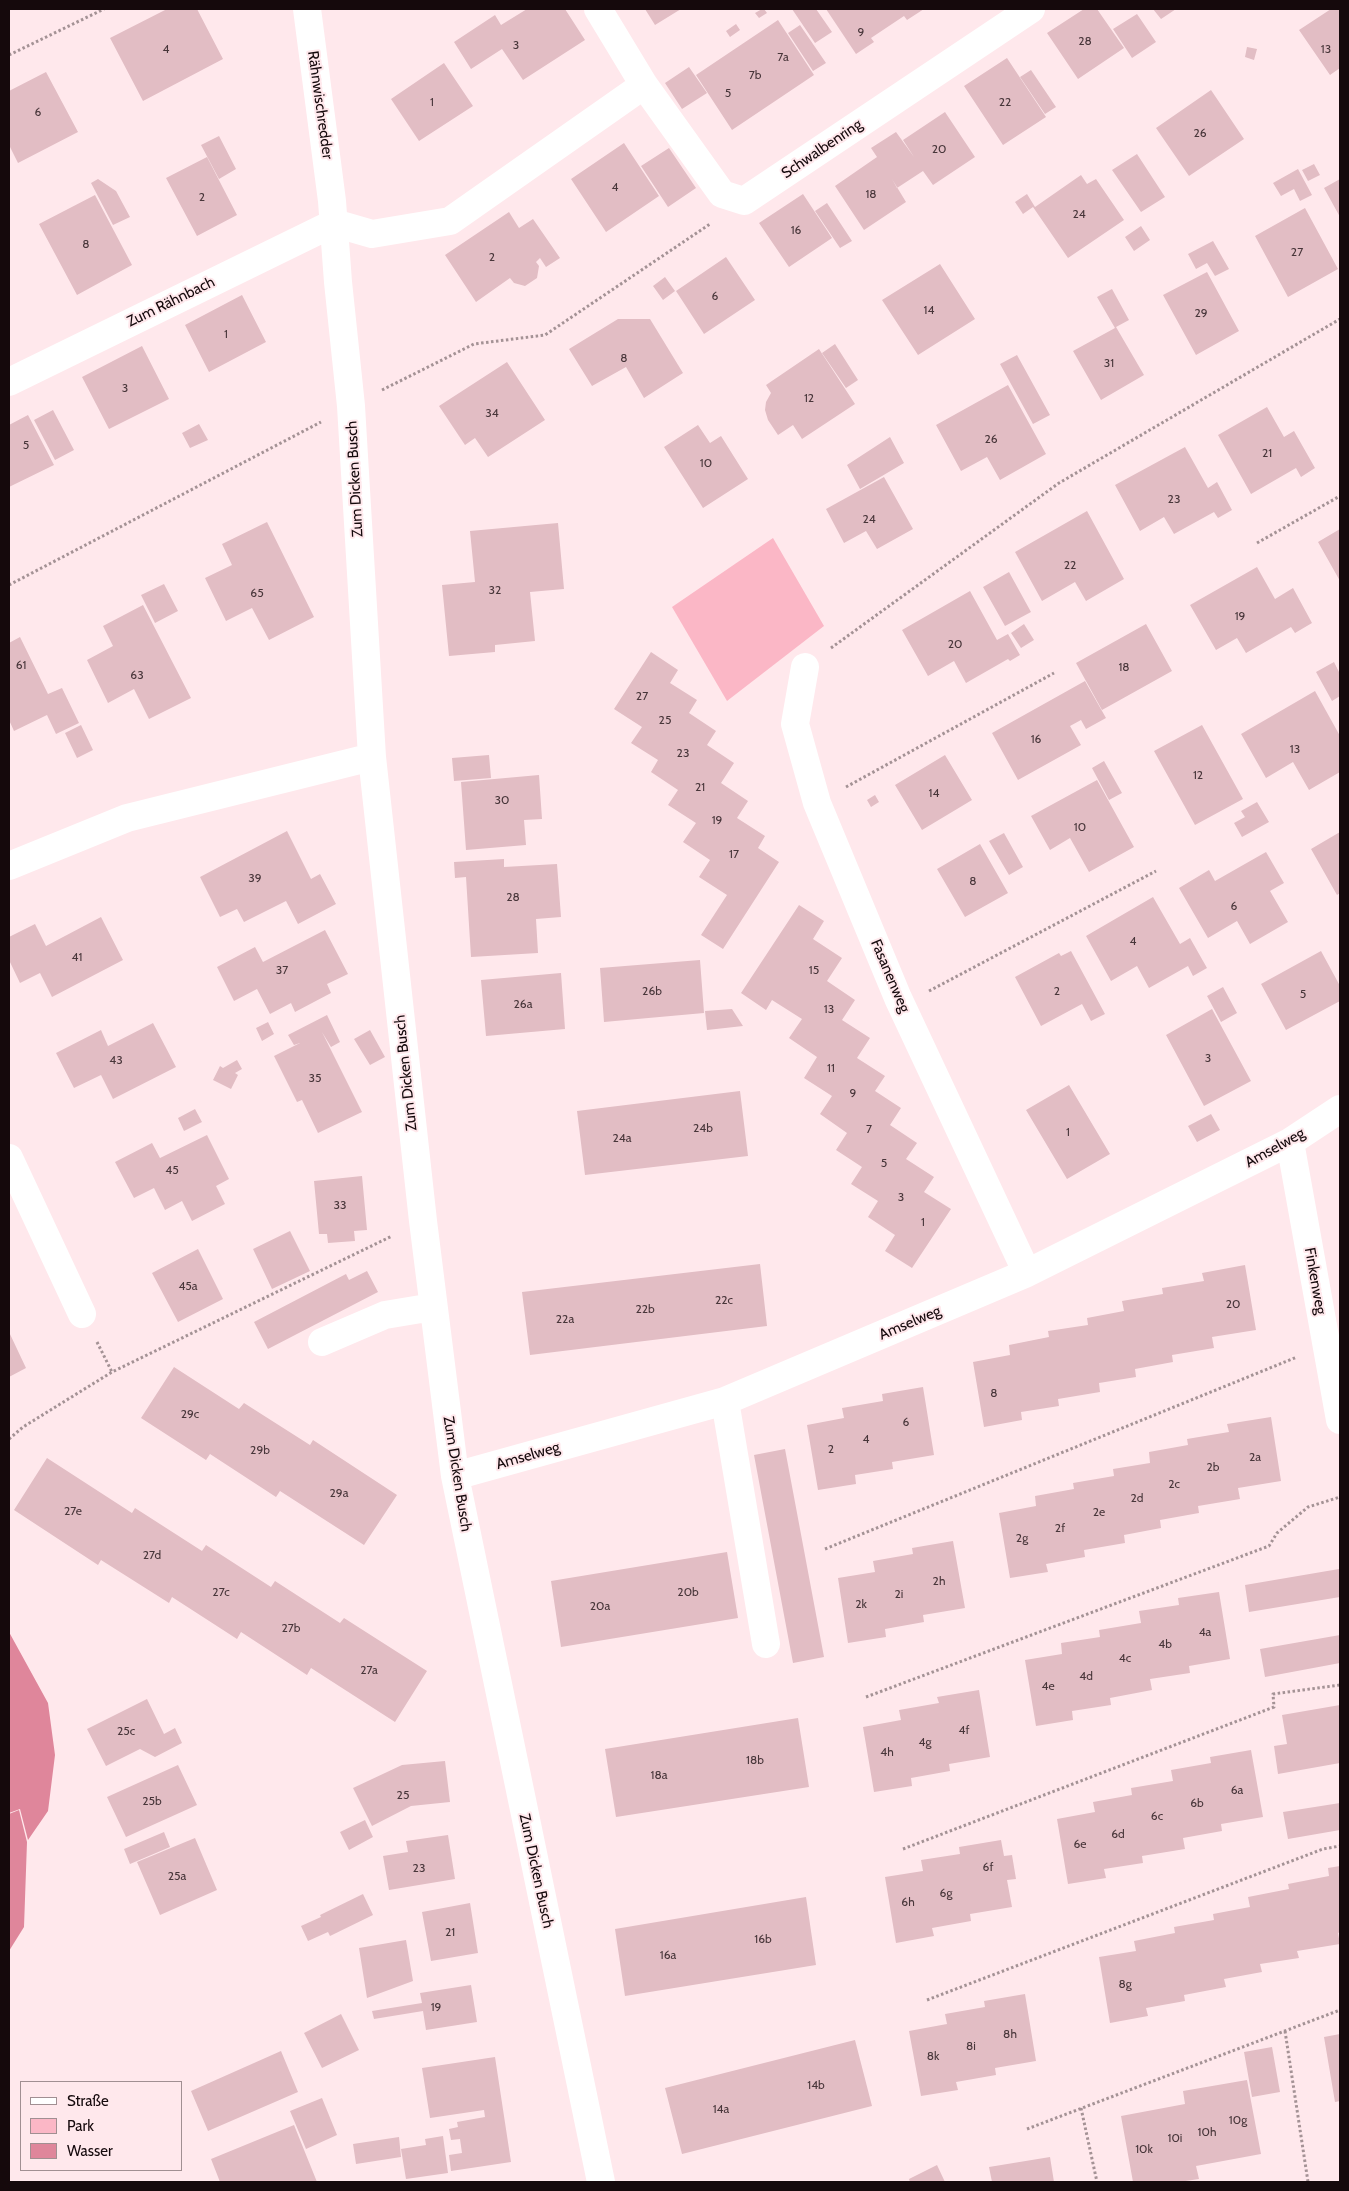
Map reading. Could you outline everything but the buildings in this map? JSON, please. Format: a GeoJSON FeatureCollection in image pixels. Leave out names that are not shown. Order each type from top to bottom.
{"type":"FeatureCollection","features":[{"type":"Feature","properties":{"kind":"street","name":"Rähnwischredder"},"geometry":{"type":"LineString","coordinates":[[307,9],[333,212]]}},
{"type":"Feature","properties":{"kind":"street","name":"Schwalbenring"},"geometry":{"type":"LineString","coordinates":[[598,9],[644,85],[722,194],[744,201],[1030,9]]}},
{"type":"Feature","properties":{"kind":"street"},"geometry":{"type":"LineString","coordinates":[[333,212],[372,234],[450,221],[644,85]]}},
{"type":"Feature","properties":{"kind":"street","name":"Zum Rähnbach"},"geometry":{"type":"LineString","coordinates":[[9,382],[333,212]]}},
{"type":"Feature","properties":{"kind":"street","name":"Zum Dicken Busch"},"geometry":{"type":"LineString","coordinates":[[333,212],[351,406],[372,757],[423,1221],[455,1476],[601,2182]]}},
{"type":"Feature","properties":{"kind":"street","name":"Fasanenweg"},"geometry":{"type":"LineString","coordinates":[[805,667],[795,724],[817,803],[902,1006],[1026,1273]]}},
{"type":"Feature","properties":{"kind":"street"},"geometry":{"type":"LineString","coordinates":[[9,866],[127,818],[372,757]]}},
{"type":"Feature","properties":{"kind":"street","name":"Amselweg"},"geometry":{"type":"LineString","coordinates":[[455,1476],[726,1401],[1026,1273],[1290,1142],[1340,1109]]}},
{"type":"Feature","properties":{"kind":"street","name":"Finkenweg"},"geometry":{"type":"LineString","coordinates":[[1290,1142],[1340,1420]]}},
{"type":"Feature","properties":{"kind":"street"},"geometry":{"type":"LineString","coordinates":[[9,1158],[82,1314]]}},
{"type":"Feature","properties":{"kind":"street"},"geometry":{"type":"LineString","coordinates":[[322,1342],[385,1316],[433,1307]]}},
{"type":"Feature","properties":{"kind":"street"},"geometry":{"type":"LineString","coordinates":[[726,1401],[766,1644]]}},
{"type":"Feature","properties":{"kind":"path"},"geometry":{"type":"LineString","coordinates":[[9,55],[104,9]]}},
{"type":"Feature","properties":{"kind":"path"},"geometry":{"type":"LineString","coordinates":[[9,585],[351,406],[474,344],[545,335],[713,223]]}},
{"type":"Feature","properties":{"kind":"path"},"geometry":{"type":"LineString","coordinates":[[805,667],[1059,483],[1340,319]]}},
{"type":"Feature","properties":{"kind":"path"},"geometry":{"type":"LineString","coordinates":[[1257,543],[1340,496]]}},
{"type":"Feature","properties":{"kind":"path"},"geometry":{"type":"LineString","coordinates":[[817,803],[1054,673]]}},
{"type":"Feature","properties":{"kind":"path"},"geometry":{"type":"LineString","coordinates":[[902,1006],[1156,871]]}},
{"type":"Feature","properties":{"kind":"path"},"geometry":{"type":"LineString","coordinates":[[9,1439],[23,1427],[112,1372],[423,1221]]}},
{"type":"Feature","properties":{"kind":"path"},"geometry":{"type":"LineString","coordinates":[[825,1549],[1326,1345]]}},
{"type":"Feature","properties":{"kind":"path"},"geometry":{"type":"LineString","coordinates":[[866,1697],[1269,1546],[1277,1533],[1308,1507],[1340,1497]]}},
{"type":"Feature","properties":{"kind":"path"},"geometry":{"type":"LineString","coordinates":[[903,1849],[1274,1707],[1273,1694],[1340,1685]]}},
{"type":"Feature","properties":{"kind":"path"},"geometry":{"type":"LineString","coordinates":[[927,2000],[1323,1849],[1340,1846]]}},
{"type":"Feature","properties":{"kind":"path"},"geometry":{"type":"LineString","coordinates":[[1027,2129],[1340,2010]]}},
{"type":"Feature","properties":{"kind":"path"},"geometry":{"type":"LineString","coordinates":[[1285,2031],[1308,2182]]}},
{"type":"Feature","properties":{"kind":"path"},"geometry":{"type":"LineString","coordinates":[[1081,2108],[1097,2182]]}},
{"type":"Feature","properties":{"kind":"green space"},"geometry":{"type":"Polygon","coordinates":[[[773,538],[824,626],[727,701],[672,607],[773,538]]]}},
{"type":"Feature","properties":{"kind":"water"},"geometry":{"type":"Polygon","coordinates":[[[9,1632],[48,1703],[55,1755],[48,1811],[28,1840],[20,1809],[9,1813],[9,1632]]]}},
{"type":"Feature","properties":{"kind":"water"},"geometry":{"type":"Polygon","coordinates":[[[19,1810],[27,1842],[24,1927],[9,1951],[9,1814],[19,1810]]]}}]}
